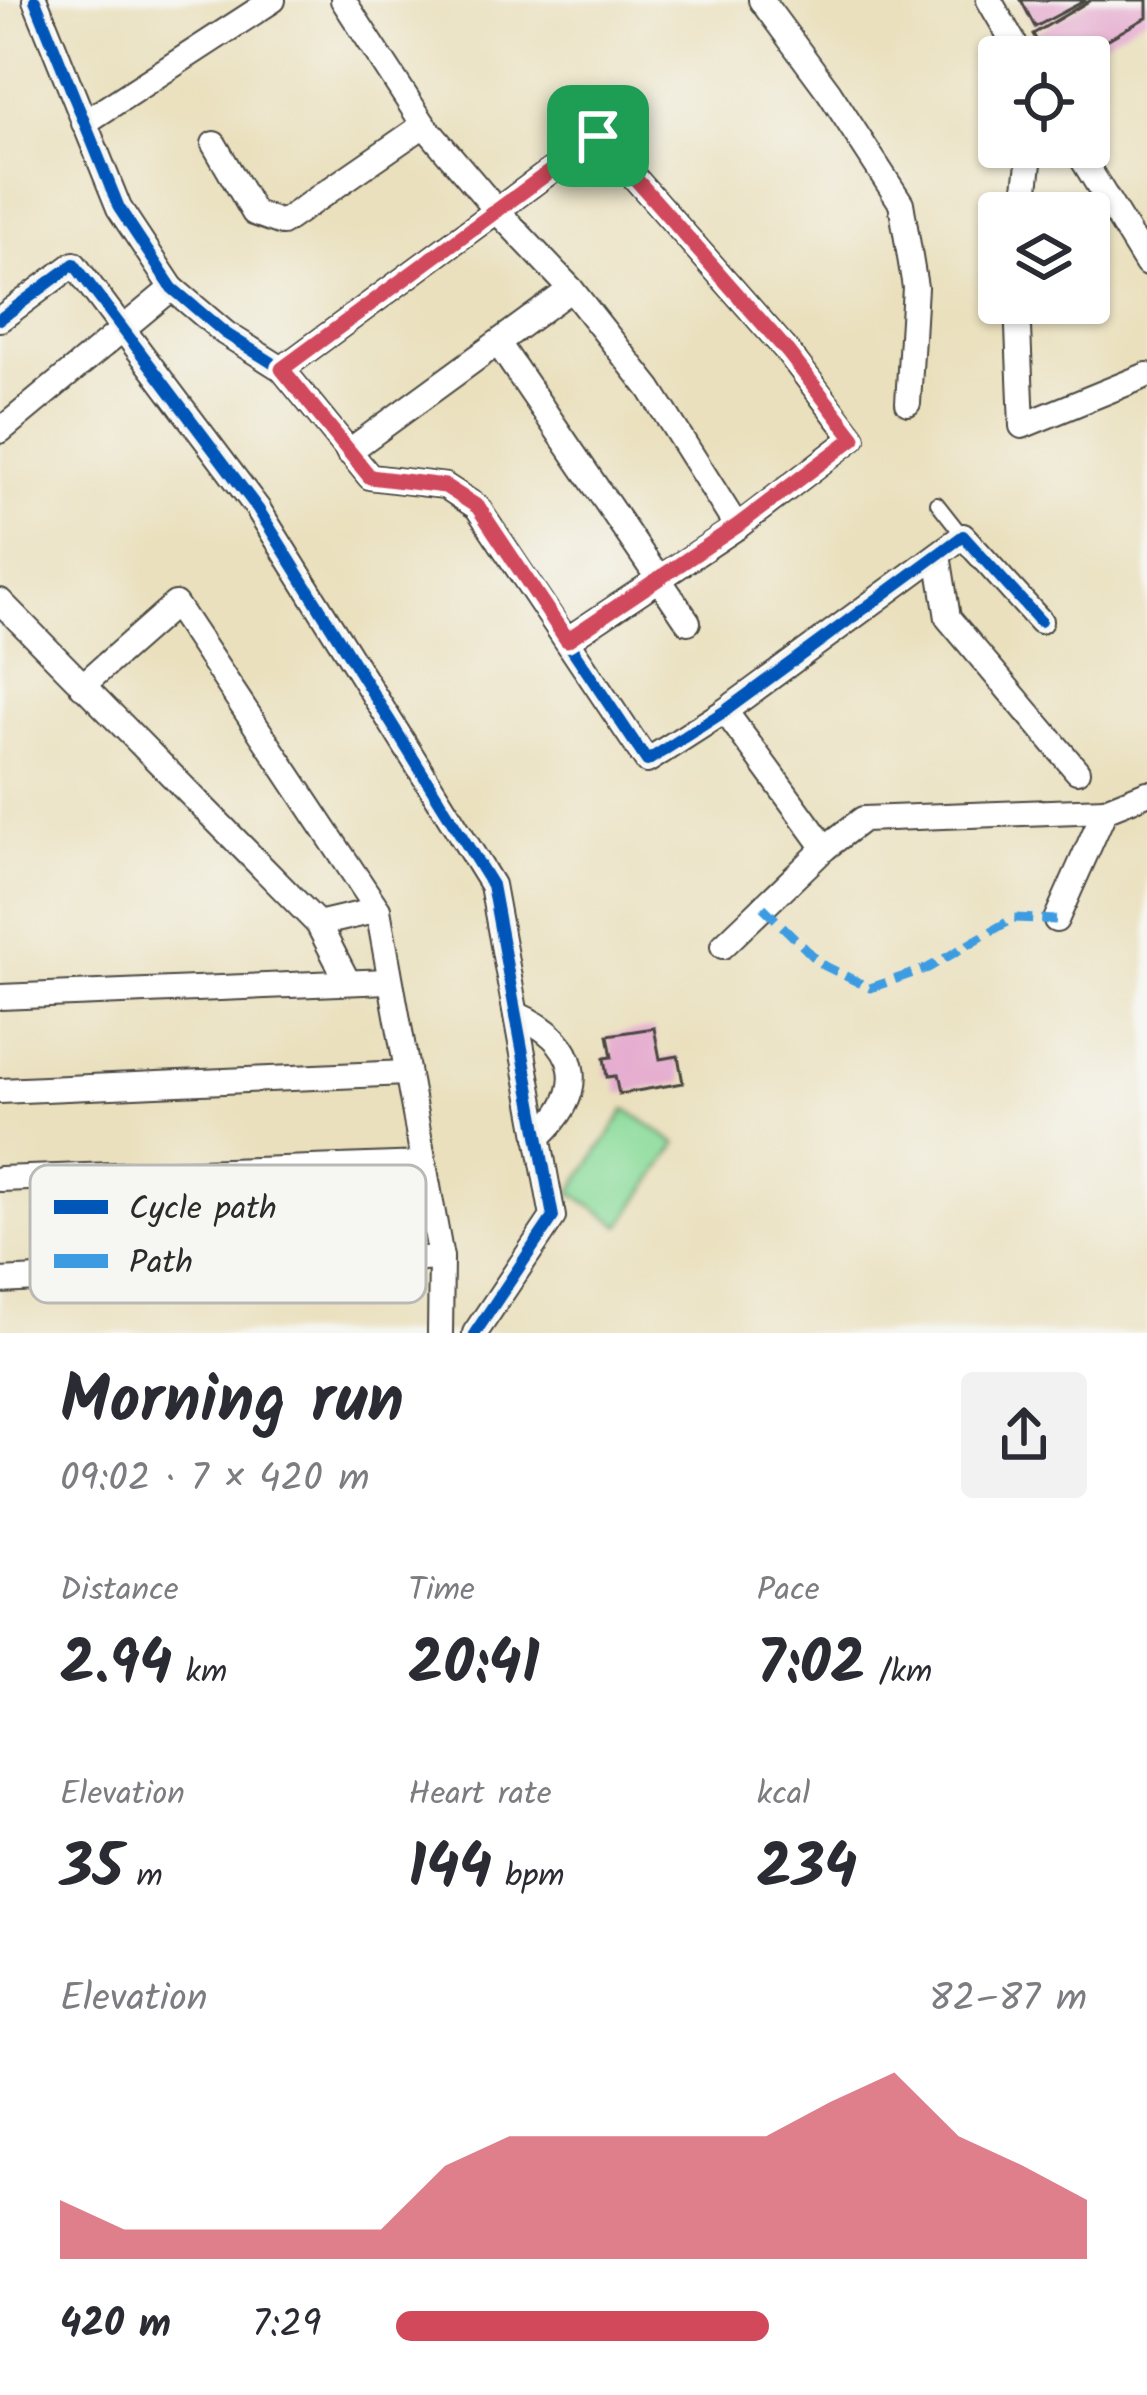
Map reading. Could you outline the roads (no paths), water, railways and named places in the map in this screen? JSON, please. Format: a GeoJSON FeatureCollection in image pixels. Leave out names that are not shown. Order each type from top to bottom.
{"type":"FeatureCollection","features":[{"type":"Feature","properties":{"kind":"street"},"geometry":{"type":"LineString","coordinates":[[35,0],[119,208],[172,289],[225,333],[282,369],[370,477],[445,486],[478,507],[647,761],[725,711],[962,536],[1040,622]]}},
{"type":"Feature","properties":{"kind":"street"},"geometry":{"type":"LineString","coordinates":[[84,123],[272,0]]}},
{"type":"Feature","properties":{"kind":"street"},"geometry":{"type":"LineString","coordinates":[[343,0],[424,125],[572,289],[650,389],[737,526]]}},
{"type":"Feature","properties":{"kind":"street"},"geometry":{"type":"LineString","coordinates":[[761,0],[841,108],[901,203],[915,286],[908,403]]}},
{"type":"Feature","properties":{"kind":"street"},"geometry":{"type":"LineString","coordinates":[[989,0],[1010,36]]}},
{"type":"Feature","properties":{"kind":"street"},"geometry":{"type":"LineString","coordinates":[[214,144],[254,213],[282,223],[424,125]]}},
{"type":"Feature","properties":{"kind":"street"},"geometry":{"type":"LineString","coordinates":[[282,369],[598,136],[788,352],[854,438],[737,526],[567,640]]}},
{"type":"Feature","properties":{"kind":"street"},"geometry":{"type":"LineString","coordinates":[[1088,168],[1147,263]]}},
{"type":"Feature","properties":{"kind":"street"},"geometry":{"type":"LineString","coordinates":[[0,319],[74,264],[258,509],[492,885],[553,1217],[475,1333]]}},
{"type":"Feature","properties":{"kind":"street"},"geometry":{"type":"LineString","coordinates":[[0,431],[172,289]]}},
{"type":"Feature","properties":{"kind":"street"},"geometry":{"type":"LineString","coordinates":[[348,452],[572,289]]}},
{"type":"Feature","properties":{"kind":"street"},"geometry":{"type":"LineString","coordinates":[[1018,324],[1022,426],[1147,375]]}},
{"type":"Feature","properties":{"kind":"street"},"geometry":{"type":"LineString","coordinates":[[498,343],[688,622]]}},
{"type":"Feature","properties":{"kind":"street"},"geometry":{"type":"LineString","coordinates":[[938,554],[948,618],[1077,771]]}},
{"type":"Feature","properties":{"kind":"street"},"geometry":{"type":"LineString","coordinates":[[0,601],[318,925],[348,982]]}},
{"type":"Feature","properties":{"kind":"street"},"geometry":{"type":"LineString","coordinates":[[82,686],[175,604],[378,910],[423,1164],[395,1165]]}},
{"type":"Feature","properties":{"kind":"street"},"geometry":{"type":"LineString","coordinates":[[725,711],[825,848]]}},
{"type":"Feature","properties":{"kind":"street"},"geometry":{"type":"LineString","coordinates":[[723,946],[825,848],[863,819],[1105,810],[1147,793]]}},
{"type":"Feature","properties":{"kind":"street"},"geometry":{"type":"LineString","coordinates":[[1056,920],[1105,810]]}},
{"type":"Feature","properties":{"kind":"street"},"geometry":{"type":"LineString","coordinates":[[318,925],[378,910]]}},
{"type":"Feature","properties":{"kind":"street"},"geometry":{"type":"LineString","coordinates":[[0,997],[388,981]]}},
{"type":"Feature","properties":{"kind":"street"},"geometry":{"type":"LineString","coordinates":[[516,1014],[555,1036],[566,1050],[571,1074],[560,1116],[538,1137]]}},
{"type":"Feature","properties":{"kind":"street"},"geometry":{"type":"LineString","coordinates":[[0,1090],[406,1073]]}},
{"type":"Feature","properties":{"kind":"street"},"geometry":{"type":"LineString","coordinates":[[0,1179],[30,1178]]}},
{"type":"Feature","properties":{"kind":"street"},"geometry":{"type":"LineString","coordinates":[[426,1180],[441,1258],[440,1333]]}},
{"type":"Feature","properties":{"kind":"street"},"geometry":{"type":"LineString","coordinates":[[426,1259],[441,1258]]}},
{"type":"Feature","properties":{"kind":"street"},"geometry":{"type":"LineString","coordinates":[[0,1281],[30,1279]]}},
{"type":"Feature","properties":{"kind":"lane"},"geometry":{"type":"LineString","coordinates":[[937,503],[962,536]]}}]}
